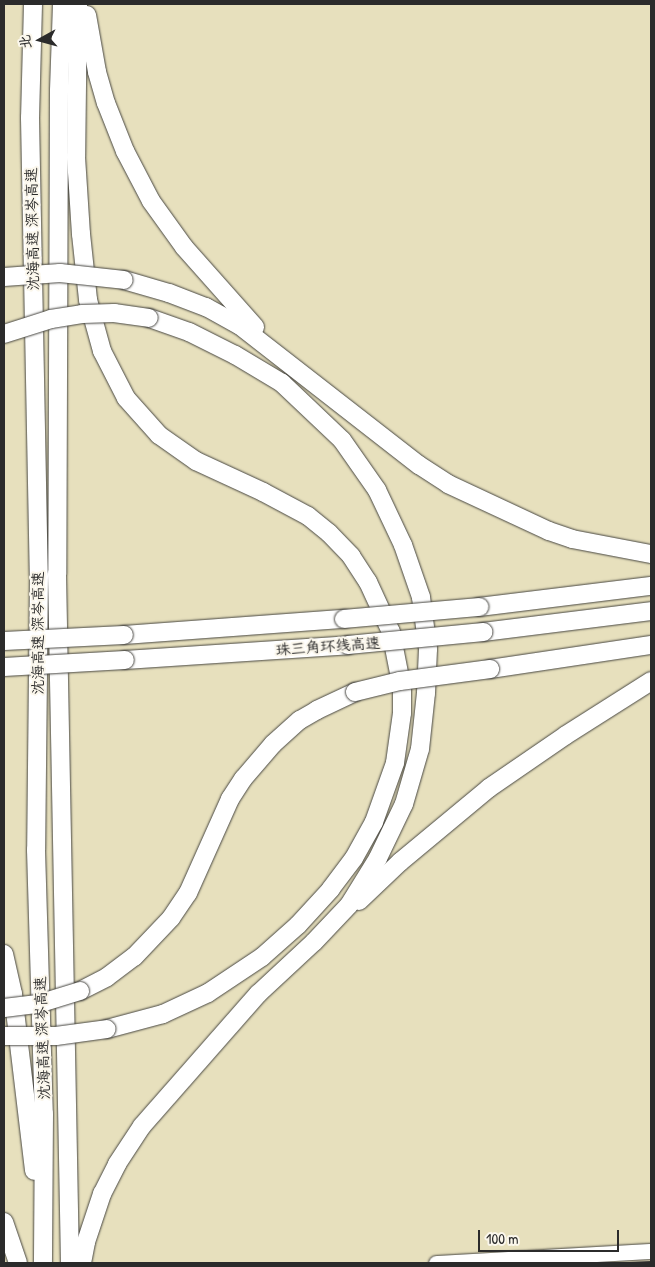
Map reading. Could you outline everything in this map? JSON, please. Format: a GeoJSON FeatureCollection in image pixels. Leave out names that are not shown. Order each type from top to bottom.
{"type":"FeatureCollection","features":[{"type":"Feature","properties":{"kind":"highway","name":"沈海高速 深岑高速"},"geometry":{"type":"LineString","coordinates":[[33,4],[30,118],[39,576],[36,850],[44,1114],[43,1261]]}},
{"type":"Feature","properties":{"kind":"highway","name":"沈海高速 深岑高速"},"geometry":{"type":"LineString","coordinates":[[62,4],[59,91],[57,574],[70,1263]]}},
{"type":"Feature","properties":{"kind":"highway"},"geometry":{"type":"LineString","coordinates":[[4,1036],[56,1036],[107,1029],[162,1014],[208,993],[262,957],[298,925],[331,889],[354,858],[374,822],[395,763],[402,713],[402,688],[391,632],[376,598],[350,556],[329,533],[308,516],[271,496],[196,461],[159,435],[126,398],[102,351],[88,300],[81,234],[76,158],[78,4]]}},
{"type":"Feature","properties":{"kind":"highway"},"geometry":{"type":"LineString","coordinates":[[86,4],[93,54],[106,103],[125,150],[151,201],[184,248],[234,305],[292,365]]}},
{"type":"Feature","properties":{"kind":"highway"},"geometry":{"type":"LineString","coordinates":[[4,277],[60,273],[124,280],[169,292],[206,307],[239,325],[419,465],[448,484],[564,536],[593,544],[651,554]]}},
{"type":"Feature","properties":{"kind":"highway"},"geometry":{"type":"LineString","coordinates":[[4,334],[50,318],[114,313],[148,318],[189,332],[235,355],[282,383],[342,440],[377,490],[402,545],[421,597],[428,650],[420,749],[404,804],[378,858],[349,905],[314,942]]}},
{"type":"Feature","properties":{"kind":"highway","name":"珠三角环线高速"},"geometry":{"type":"LineString","coordinates":[[4,641],[344,619],[479,607],[651,586]]}},
{"type":"Feature","properties":{"kind":"highway","name":"珠三角环线高速"},"geometry":{"type":"LineString","coordinates":[[4,667],[348,645],[483,632],[651,611]]}},
{"type":"Feature","properties":{"kind":"highway"},"geometry":{"type":"LineString","coordinates":[[4,1008],[38,1004],[80,991],[107,977],[134,958],[171,918],[188,893],[230,799],[243,779],[273,744],[293,725],[317,710],[355,692],[400,681],[651,645]]}},
{"type":"Feature","properties":{"kind":"highway"},"geometry":{"type":"LineString","coordinates":[[82,1263],[86,1242],[102,1194],[117,1164],[142,1126],[258,994],[400,862],[489,788],[566,735],[651,681]]}},
{"type":"Feature","properties":{"kind":"highway"},"geometry":{"type":"LineString","coordinates":[[4,954],[14,994],[21,1049],[43,1261]]}},
{"type":"Feature","properties":{"kind":"highway"},"geometry":{"type":"LineString","coordinates":[[4,1222],[18,1263]]}},
{"type":"Feature","properties":{"kind":"main road"},"geometry":{"type":"LineString","coordinates":[[436,1263],[651,1251]]}},
{"type":"Feature","properties":{"kind":"tram line"},"geometry":{"type":"LineString","coordinates":[[606,1263],[651,1261]]}}]}
